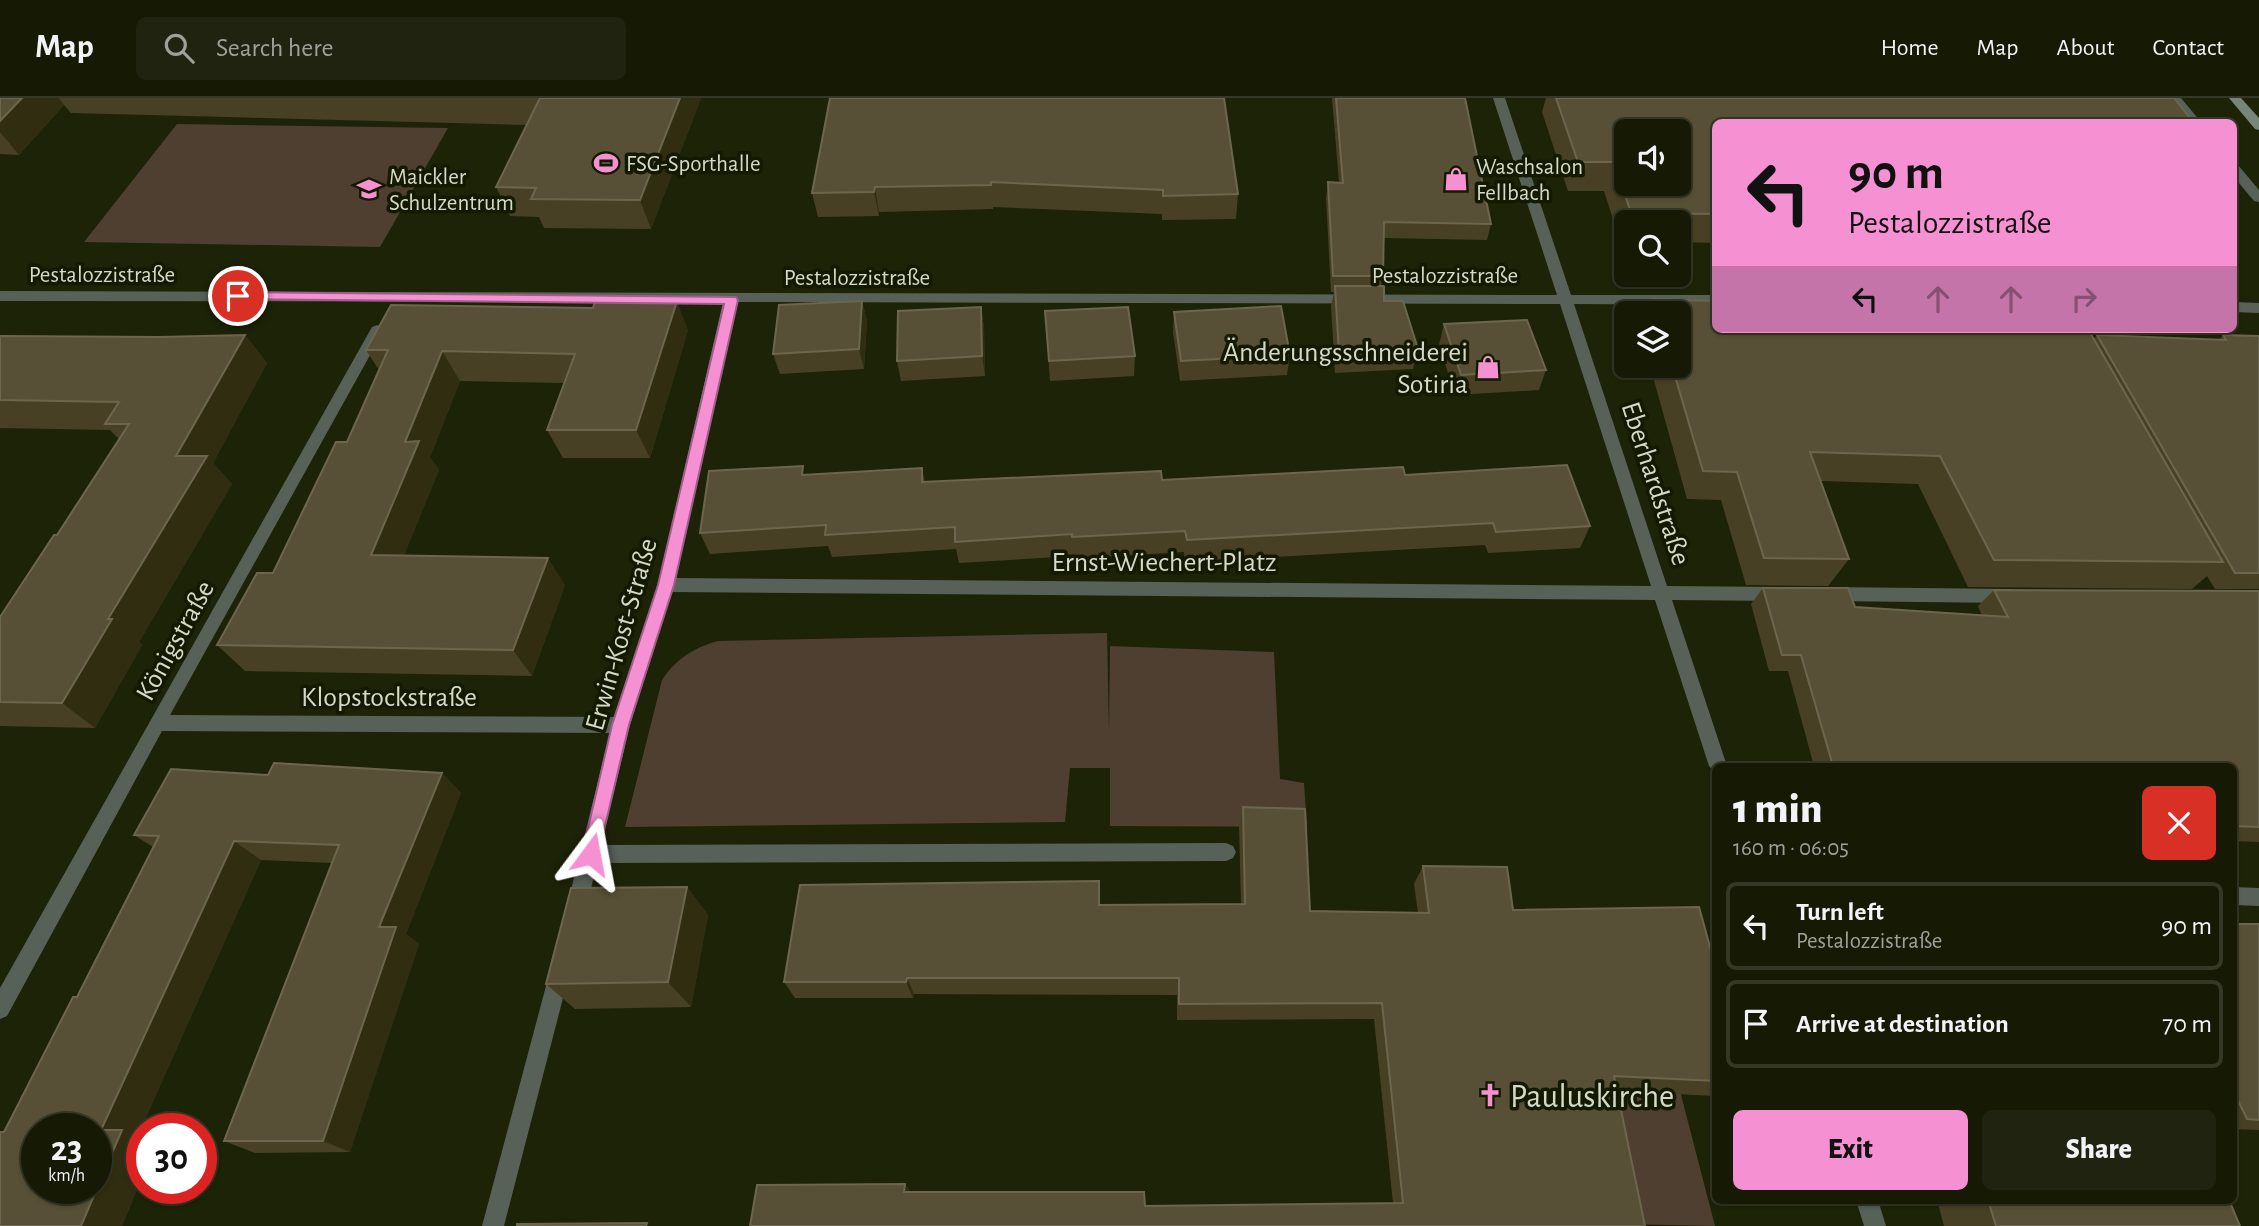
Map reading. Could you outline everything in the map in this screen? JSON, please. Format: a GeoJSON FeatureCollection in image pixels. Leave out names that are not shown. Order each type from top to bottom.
{"type":"FeatureCollection","features":[{"type":"Feature","properties":{"kind":"main road"},"geometry":{"type":"LineString","coordinates":[[2235,98],[2259,126]]}},
{"type":"Feature","properties":{"kind":"street","name":"Eberhardstraße"},"geometry":{"type":"LineString","coordinates":[[1499,98],[1717,763]]}},
{"type":"Feature","properties":{"kind":"street"},"geometry":{"type":"LineString","coordinates":[[2174,98],[2192,119]]}},
{"type":"Feature","properties":{"kind":"street"},"geometry":{"type":"LineString","coordinates":[[2237,173],[2259,198]]}},
{"type":"Feature","properties":{"kind":"street","name":"Pestalozzistraße"},"geometry":{"type":"LineString","coordinates":[[0,296],[731,300],[1566,297],[1712,300]]}},
{"type":"Feature","properties":{"kind":"street","name":"Königstraße"},"geometry":{"type":"LineString","coordinates":[[0,1009],[396,297]]}},
{"type":"Feature","properties":{"kind":"street","name":"Erwin-Kost-Straße"},"geometry":{"type":"LineString","coordinates":[[493,1226],[591,854],[621,725],[666,585],[731,300]]}},
{"type":"Feature","properties":{"kind":"street"},"geometry":{"type":"LineString","coordinates":[[2237,307],[2259,308]]}},
{"type":"Feature","properties":{"kind":"street","name":"Ernst-Wiechert-Platz"},"geometry":{"type":"LineString","coordinates":[[666,585],[2030,596]]}},
{"type":"Feature","properties":{"kind":"street","name":"Klopstockstraße"},"geometry":{"type":"LineString","coordinates":[[157,723],[621,725]]}},
{"type":"Feature","properties":{"kind":"street"},"geometry":{"type":"LineString","coordinates":[[591,854],[1226,852]]}},
{"type":"Feature","properties":{"kind":"street"},"geometry":{"type":"LineString","coordinates":[[2237,896],[2259,897]]}},
{"type":"Feature","properties":{"kind":"street"},"geometry":{"type":"LineString","coordinates":[[1868,1204],[1875,1226]]}},
{"type":"Feature","properties":{"kind":"shaded area"},"geometry":{"type":"Polygon","coordinates":[[[177,124],[448,128],[380,247],[84,242],[177,124]]]}},
{"type":"Feature","properties":{"kind":"shaded area"},"geometry":{"type":"Polygon","coordinates":[[[1107,633],[1109,731],[1110,646],[1274,652],[1280,779],[1304,783],[1307,827],[1110,826],[1110,768],[1070,768],[1065,822],[625,827],[662,680],[679,660],[701,647],[718,641],[1107,633]]]}},
{"type":"Feature","properties":{"kind":"shaded area"},"geometry":{"type":"Polygon","coordinates":[[[1637,925],[1715,1226],[1625,1224],[1602,966],[1637,925]]]}},
{"type":"Feature","properties":{"kind":"building"},"geometry":{"type":"Polygon","coordinates":[[[0,98],[22,98],[0,121],[0,98]]]}},
{"type":"Feature","properties":{"kind":"building","name":"FSG-Sporthalle"},"geometry":{"type":"Polygon","coordinates":[[[540,98],[680,98],[640,200],[531,199],[536,188],[496,187],[540,98]]]}},
{"type":"Feature","properties":{"kind":"building"},"geometry":{"type":"Polygon","coordinates":[[[830,98],[1224,98],[1238,194],[1163,196],[1163,190],[991,182],[991,185],[875,187],[874,192],[812,193],[830,98]]]}},
{"type":"Feature","properties":{"kind":"building"},"geometry":{"type":"Polygon","coordinates":[[[1336,98],[1465,98],[1491,224],[1384,222],[1383,276],[1333,276],[1328,182],[1343,183],[1336,98]]]}},
{"type":"Feature","properties":{"kind":"building"},"geometry":{"type":"Polygon","coordinates":[[[1556,98],[2174,98],[2191,119],[1712,119],[1712,214],[1691,214],[1691,210],[1630,210],[1625,196],[1691,196],[1691,119],[1614,119],[1614,162],[1578,162],[1556,98]]]}},
{"type":"Feature","properties":{"kind":"building"},"geometry":{"type":"Polygon","coordinates":[[[1335,286],[1384,286],[1384,301],[1403,301],[1418,349],[1339,353],[1335,286]]]}},
{"type":"Feature","properties":{"kind":"building"},"geometry":{"type":"Polygon","coordinates":[[[1653,299],[1712,301],[1712,333],[2090,333],[2223,562],[1994,560],[1940,456],[1810,452],[1849,559],[1764,558],[1737,472],[1703,471],[1676,378],[1691,378],[1691,301],[1653,299]]]}},
{"type":"Feature","properties":{"kind":"building"},"geometry":{"type":"Polygon","coordinates":[[[595,301],[677,301],[636,430],[547,430],[575,354],[442,351],[405,442],[419,441],[371,555],[548,558],[513,650],[217,645],[257,573],[273,573],[336,442],[347,442],[388,350],[366,350],[391,305],[593,308],[595,301]]]}},
{"type":"Feature","properties":{"kind":"building"},"geometry":{"type":"Polygon","coordinates":[[[862,301],[859,349],[773,354],[779,305],[862,301]]]}},
{"type":"Feature","properties":{"kind":"building"},"geometry":{"type":"Polygon","coordinates":[[[1281,306],[1290,355],[1181,361],[1174,312],[1281,306]]]}},
{"type":"Feature","properties":{"kind":"building"},"geometry":{"type":"Polygon","coordinates":[[[981,307],[982,356],[897,361],[898,311],[981,307]]]}},
{"type":"Feature","properties":{"kind":"building"},"geometry":{"type":"Polygon","coordinates":[[[1128,307],[1135,356],[1049,361],[1045,311],[1128,307]]]}},
{"type":"Feature","properties":{"kind":"building"},"geometry":{"type":"Polygon","coordinates":[[[1527,320],[1546,370],[1461,375],[1444,324],[1527,320]]]}},
{"type":"Feature","properties":{"kind":"building"},"geometry":{"type":"Polygon","coordinates":[[[245,335],[176,456],[207,456],[108,619],[112,619],[62,703],[0,702],[0,617],[129,424],[105,424],[119,402],[0,400],[0,336],[245,335]]]}},
{"type":"Feature","properties":{"kind":"building"},"geometry":{"type":"Polygon","coordinates":[[[2097,335],[2226,340],[2223,335],[2259,336],[2259,573],[2235,573],[2097,335]]]}},
{"type":"Feature","properties":{"kind":"building"},"geometry":{"type":"Polygon","coordinates":[[[1567,465],[1590,526],[1496,532],[1493,523],[1187,540],[1185,531],[1072,537],[1072,534],[955,542],[955,527],[825,535],[826,525],[700,533],[709,471],[803,466],[802,475],[922,468],[922,482],[1161,471],[1162,480],[1403,467],[1405,475],[1567,465]]]}},
{"type":"Feature","properties":{"kind":"building"},"geometry":{"type":"Polygon","coordinates":[[[1763,588],[1848,588],[1855,607],[2008,617],[1994,590],[2259,591],[2259,827],[2237,826],[2237,763],[1832,763],[1801,655],[1782,655],[1763,588]]]}},
{"type":"Feature","properties":{"kind":"building"},"geometry":{"type":"Polygon","coordinates":[[[274,763],[442,773],[379,927],[396,927],[323,1141],[224,1141],[339,845],[234,841],[109,1113],[21,1113],[21,1204],[90,1204],[81,1226],[0,1226],[0,1132],[4,1132],[73,997],[77,997],[159,836],[134,835],[171,769],[268,775],[274,763]]]}},
{"type":"Feature","properties":{"kind":"building"},"geometry":{"type":"Polygon","coordinates":[[[1243,807],[1305,809],[1310,911],[1429,913],[1423,866],[1507,867],[1513,910],[1699,907],[1712,954],[1712,1081],[1614,1076],[1645,1226],[750,1226],[757,1185],[905,1184],[904,1192],[1144,1192],[1145,1206],[1403,1203],[1382,1003],[1179,1004],[1179,978],[907,978],[906,982],[784,982],[800,885],[1099,881],[1099,905],[1245,904],[1243,807]]]}},
{"type":"Feature","properties":{"kind":"building"},"geometry":{"type":"Polygon","coordinates":[[[687,887],[668,982],[546,984],[571,888],[687,887]]]}},
{"type":"Feature","properties":{"kind":"building"},"geometry":{"type":"Polygon","coordinates":[[[2237,924],[2259,924],[2259,1120],[2247,1119],[2237,1098],[2237,924]]]}},
{"type":"Feature","properties":{"kind":"building"},"geometry":{"type":"Polygon","coordinates":[[[112,1130],[122,1130],[112,1153],[112,1130]]]}},
{"type":"Feature","properties":{"kind":"building"},"geometry":{"type":"Polygon","coordinates":[[[1989,1204],[2231,1204],[2240,1226],[1996,1226],[1989,1204]]]}},
{"type":"Feature","properties":{"kind":"building"},"geometry":{"type":"Polygon","coordinates":[[[647,1223],[646,1226],[517,1226],[517,1224],[647,1223]]]}},
{"type":"Feature","properties":{"kind":"place","name":"FSG-Sporthalle"},"geometry":{"type":"Point","coordinates":[606,163]}},
{"type":"Feature","properties":{"kind":"place","name":"Waschsalon Fellbach"},"geometry":{"type":"Point","coordinates":[1456,179]}},
{"type":"Feature","properties":{"kind":"place","name":"Maickler Schulzentrum"},"geometry":{"type":"Point","coordinates":[369,189]}},
{"type":"Feature","properties":{"kind":"place","name":"Änderungsschneiderei Sotiria"},"geometry":{"type":"Point","coordinates":[1488,367]}},
{"type":"Feature","properties":{"kind":"place","name":"Pauluskirche"},"geometry":{"type":"Point","coordinates":[1490,1095]}},
{"type":"Feature","properties":{"kind":"route"},"geometry":{"type":"LineString","coordinates":[[238,296],[731,300],[666,585],[621,725],[591,854]]}}]}
